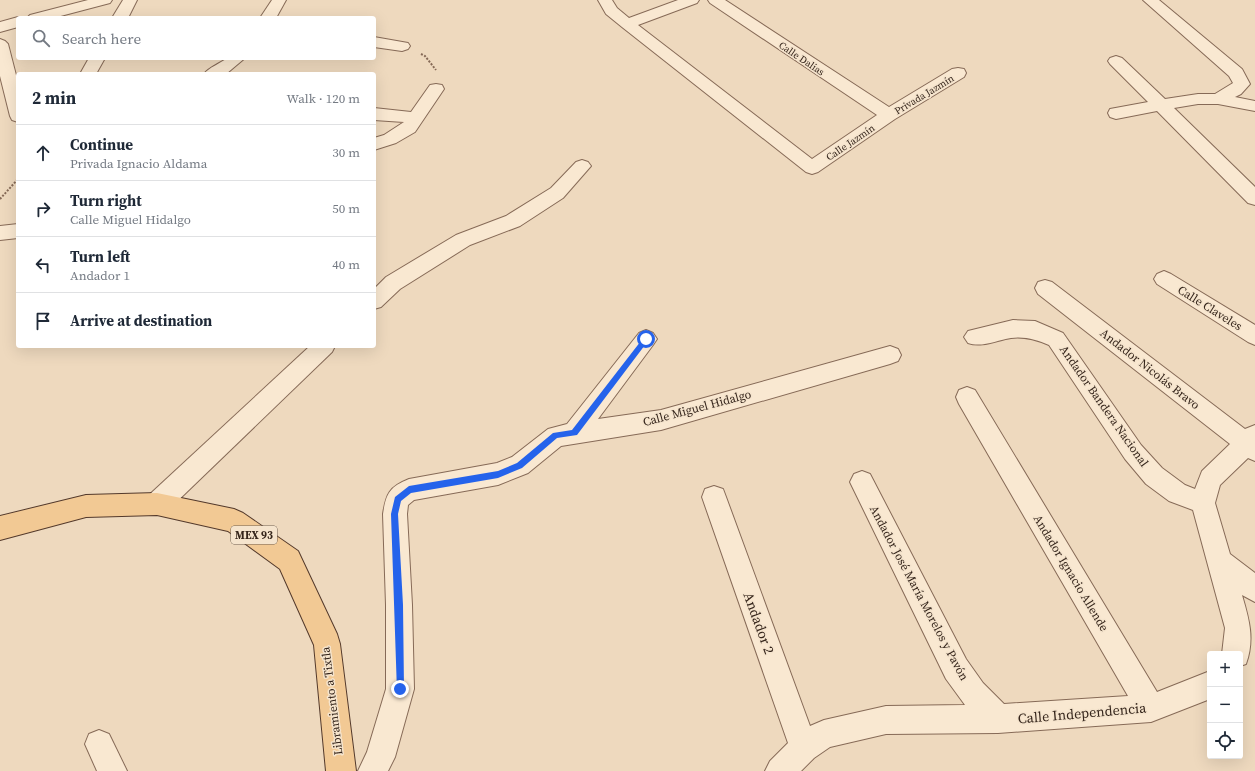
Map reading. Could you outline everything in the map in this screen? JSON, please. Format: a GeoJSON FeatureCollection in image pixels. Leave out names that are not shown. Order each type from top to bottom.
{"type":"FeatureCollection","features":[{"type":"Feature","properties":{"kind":"main road","name":"Libramiento a Tixtla"},"geometry":{"type":"LineString","coordinates":[[0,528],[86,506],[157,504],[234,521],[289,560],[327,644],[341,771]]}},
{"type":"Feature","properties":{"kind":"street"},"geometry":{"type":"LineString","coordinates":[[43,16],[105,0]]}},
{"type":"Feature","properties":{"kind":"street"},"geometry":{"type":"LineString","coordinates":[[121,16],[130,0]]}},
{"type":"Feature","properties":{"kind":"street"},"geometry":{"type":"LineString","coordinates":[[269,16],[279,0]]}},
{"type":"Feature","properties":{"kind":"street"},"geometry":{"type":"LineString","coordinates":[[605,0],[611,11],[627,24],[692,0]]}},
{"type":"Feature","properties":{"kind":"street","name":"Calle Dalias"},"geometry":{"type":"LineString","coordinates":[[715,0],[889,115]]}},
{"type":"Feature","properties":{"kind":"street"},"geometry":{"type":"LineString","coordinates":[[1150,0],[1236,74],[1242,84],[1235,90],[1218,99]]}},
{"type":"Feature","properties":{"kind":"street"},"geometry":{"type":"LineString","coordinates":[[0,27],[16,23]]}},
{"type":"Feature","properties":{"kind":"street","name":"Calle Jazmín"},"geometry":{"type":"LineString","coordinates":[[627,24],[812,168],[889,115]]}},
{"type":"Feature","properties":{"kind":"street"},"geometry":{"type":"LineString","coordinates":[[376,42],[402,46]]}},
{"type":"Feature","properties":{"kind":"street"},"geometry":{"type":"LineString","coordinates":[[0,44],[16,108]]}},
{"type":"Feature","properties":{"kind":"street"},"geometry":{"type":"LineString","coordinates":[[89,72],[96,60]]}},
{"type":"Feature","properties":{"kind":"street"},"geometry":{"type":"LineString","coordinates":[[219,72],[234,60]]}},
{"type":"Feature","properties":{"kind":"street"},"geometry":{"type":"LineString","coordinates":[[1116,61],[1255,198]]}},
{"type":"Feature","properties":{"kind":"street","name":"Privada Jazmín"},"geometry":{"type":"LineString","coordinates":[[889,115],[958,74]]}},
{"type":"Feature","properties":{"kind":"street"},"geometry":{"type":"LineString","coordinates":[[376,143],[390,139],[409,128],[436,89]]}},
{"type":"Feature","properties":{"kind":"street"},"geometry":{"type":"LineString","coordinates":[[1116,114],[1198,99],[1218,99],[1255,106]]}},
{"type":"Feature","properties":{"kind":"street"},"geometry":{"type":"LineString","coordinates":[[376,114],[416,118]]}},
{"type":"Feature","properties":{"kind":"street"},"geometry":{"type":"LineString","coordinates":[[0,121],[16,117]]}},
{"type":"Feature","properties":{"kind":"street"},"geometry":{"type":"LineString","coordinates":[[376,299],[394,283],[463,240],[513,221],[556,193],[582,166]]}},
{"type":"Feature","properties":{"kind":"street"},"geometry":{"type":"LineString","coordinates":[[0,233],[16,231]]}},
{"type":"Feature","properties":{"kind":"street","name":"Calle Claveles"},"geometry":{"type":"LineString","coordinates":[[1164,279],[1255,336]]}},
{"type":"Feature","properties":{"kind":"street","name":"Andador Nicolás Bravo"},"geometry":{"type":"LineString","coordinates":[[1045,288],[1252,443]]}},
{"type":"Feature","properties":{"kind":"street","name":"Andador Bandera Nacional"},"geometry":{"type":"LineString","coordinates":[[975,337],[1013,329],[1035,330],[1056,339],[1133,452],[1154,476],[1177,493],[1203,503]]}},
{"type":"Feature","properties":{"kind":"street"},"geometry":{"type":"LineString","coordinates":[[574,433],[646,339]]}},
{"type":"Feature","properties":{"kind":"street"},"geometry":{"type":"LineString","coordinates":[[157,504],[322,348]]}},
{"type":"Feature","properties":{"kind":"street","name":"Calle Miguel Hidalgo"},"geometry":{"type":"LineString","coordinates":[[374,771],[380,757],[400,689],[399,605],[395,514],[397,499],[409,490],[498,474],[520,465],[556,436],[661,420],[890,355]]}},
{"type":"Feature","properties":{"kind":"street","name":"Andador Ignacio Allende"},"geometry":{"type":"LineString","coordinates":[[967,397],[1151,708]]}},
{"type":"Feature","properties":{"kind":"street"},"geometry":{"type":"LineString","coordinates":[[1236,651],[1238,628],[1203,503],[1210,479],[1252,443]]}},
{"type":"Feature","properties":{"kind":"street","name":"Andador José María Morelos y Pavón"},"geometry":{"type":"LineString","coordinates":[[862,482],[956,669],[973,693],[998,719]]}},
{"type":"Feature","properties":{"kind":"street","name":"Andador 2"},"geometry":{"type":"LineString","coordinates":[[714,498],[804,748]]}},
{"type":"Feature","properties":{"kind":"street"},"geometry":{"type":"LineString","coordinates":[[1219,561],[1255,589]]}},
{"type":"Feature","properties":{"kind":"street","name":"Calle Independencia"},"geometry":{"type":"LineString","coordinates":[[780,771],[804,748],[824,734],[886,720],[998,719],[1151,708],[1207,686]]}},
{"type":"Feature","properties":{"kind":"street"},"geometry":{"type":"LineString","coordinates":[[98,744],[112,771]]}},
{"type":"Feature","properties":{"kind":"path"},"geometry":{"type":"LineString","coordinates":[[402,46],[425,56],[436,69],[436,89]]}},
{"type":"Feature","properties":{"kind":"path"},"geometry":{"type":"LineString","coordinates":[[0,200],[16,181]]}},
{"type":"Feature","properties":{"kind":"route"},"geometry":{"type":"LineString","coordinates":[[400,689],[399,605],[395,514],[397,499],[409,490],[498,474],[520,465],[556,436],[574,433],[646,339]]}}]}
